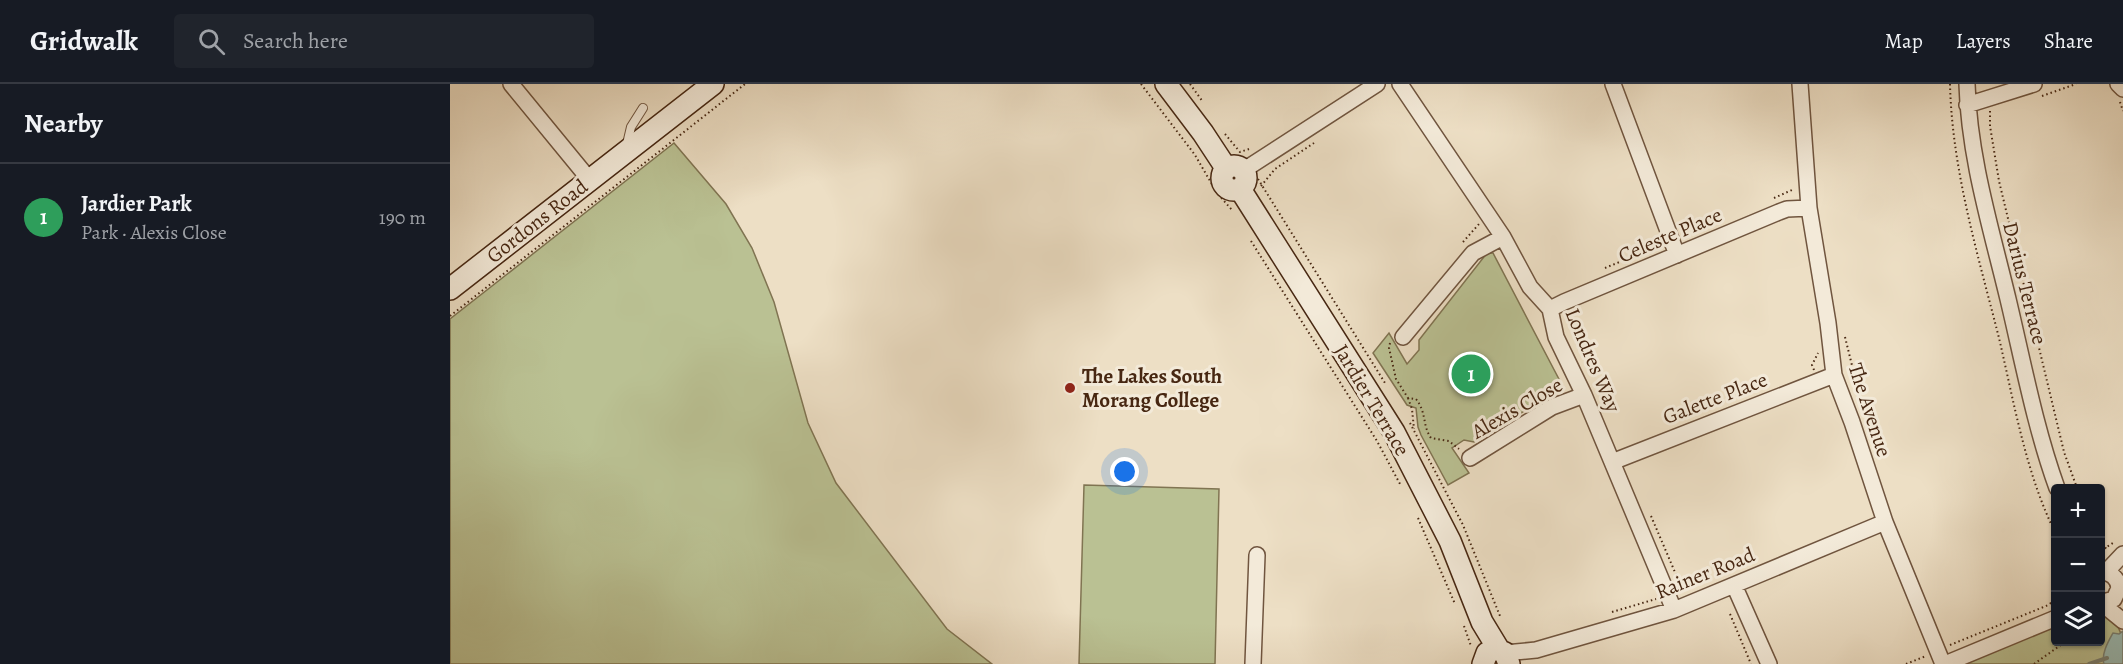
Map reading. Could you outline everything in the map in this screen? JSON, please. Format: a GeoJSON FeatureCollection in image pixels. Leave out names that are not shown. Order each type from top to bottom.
{"type":"FeatureCollection","features":[{"type":"Feature","properties":{"kind":"street"},"geometry":{"type":"LineString","coordinates":[[511,84],[590,179]]}},
{"type":"Feature","properties":{"kind":"street","name":"Gordons Road"},"geometry":{"type":"LineString","coordinates":[[450,289],[713,84]]}},
{"type":"Feature","properties":{"kind":"street","name":"Jardier Terrace"},"geometry":{"type":"LineString","coordinates":[[1166,84],[1237,176],[1394,432],[1450,541],[1473,624],[1491,658]]}},
{"type":"Feature","properties":{"kind":"street"},"geometry":{"type":"LineString","coordinates":[[1237,176],[1377,84]]}},
{"type":"Feature","properties":{"kind":"street","name":"Londres Way"},"geometry":{"type":"LineString","coordinates":[[1400,84],[1503,237],[1530,287],[1550,309],[1556,337],[1584,394],[1672,603]]}},
{"type":"Feature","properties":{"kind":"street"},"geometry":{"type":"LineString","coordinates":[[1613,84],[1677,255]]}},
{"type":"Feature","properties":{"kind":"street","name":"The Avenue"},"geometry":{"type":"LineString","coordinates":[[1800,84],[1804,165],[1834,375],[1885,522],[1942,660]]}},
{"type":"Feature","properties":{"kind":"street","name":"Darius Terrace"},"geometry":{"type":"LineString","coordinates":[[1967,84],[1980,184],[2042,441],[2055,484]]}},
{"type":"Feature","properties":{"kind":"street"},"geometry":{"type":"LineString","coordinates":[[1968,105],[2034,84]]}},
{"type":"Feature","properties":{"kind":"street"},"geometry":{"type":"LineString","coordinates":[[2118,84],[2123,89]]}},
{"type":"Feature","properties":{"kind":"street","name":"Celeste Place"},"geometry":{"type":"LineString","coordinates":[[1550,309],[1787,209],[1809,207]]}},
{"type":"Feature","properties":{"kind":"street"},"geometry":{"type":"LineString","coordinates":[[1403,337],[1473,253],[1503,237]]}},
{"type":"Feature","properties":{"kind":"street","name":"Galette Place"},"geometry":{"type":"LineString","coordinates":[[1612,462],[1834,375]]}},
{"type":"Feature","properties":{"kind":"street","name":"Alexis Close"},"geometry":{"type":"LineString","coordinates":[[1470,459],[1552,407],[1584,394]]}},
{"type":"Feature","properties":{"kind":"street","name":"Rainer Road"},"geometry":{"type":"LineString","coordinates":[[1491,658],[1536,650],[1672,603],[1734,585],[1885,522]]}},
{"type":"Feature","properties":{"kind":"street"},"geometry":{"type":"LineString","coordinates":[[2105,569],[2123,554]]}},
{"type":"Feature","properties":{"kind":"street"},"geometry":{"type":"LineString","coordinates":[[1254,664],[1257,555]]}},
{"type":"Feature","properties":{"kind":"street"},"geometry":{"type":"LineString","coordinates":[[2105,572],[2115,577],[2121,589],[2110,602],[2105,603]]}},
{"type":"Feature","properties":{"kind":"street"},"geometry":{"type":"LineString","coordinates":[[1734,585],[1769,664]]}},
{"type":"Feature","properties":{"kind":"street"},"geometry":{"type":"LineString","coordinates":[[2105,606],[2123,621]]}},
{"type":"Feature","properties":{"kind":"street"},"geometry":{"type":"LineString","coordinates":[[1942,660],[2051,619]]}},
{"type":"Feature","properties":{"kind":"lane"},"geometry":{"type":"LineString","coordinates":[[624,154],[631,127],[644,108]]}},
{"type":"Feature","properties":{"kind":"path"},"geometry":{"type":"LineString","coordinates":[[450,316],[745,84]]}},
{"type":"Feature","properties":{"kind":"path"},"geometry":{"type":"LineString","coordinates":[[1141,84],[1195,155],[1217,193],[1232,210]]}},
{"type":"Feature","properties":{"kind":"path"},"geometry":{"type":"LineString","coordinates":[[1190,84],[1208,110]]}},
{"type":"Feature","properties":{"kind":"path"},"geometry":{"type":"LineString","coordinates":[[1950,84],[1951,123],[1965,200],[2034,479],[2051,524]]}},
{"type":"Feature","properties":{"kind":"path"},"geometry":{"type":"LineString","coordinates":[[1990,98],[1990,126],[1999,182],[2064,452],[2075,484]]}},
{"type":"Feature","properties":{"kind":"path"},"geometry":{"type":"LineString","coordinates":[[1220,127],[1240,152],[1250,149]]}},
{"type":"Feature","properties":{"kind":"path"},"geometry":{"type":"LineString","coordinates":[[1251,240],[1377,441],[1403,490]]}},
{"type":"Feature","properties":{"kind":"path"},"geometry":{"type":"LineString","coordinates":[[1845,336],[1864,412]]}},
{"type":"Feature","properties":{"kind":"path"},"geometry":{"type":"LineString","coordinates":[[1403,337],[1391,340],[1389,348],[1396,379],[1412,409],[1414,429]]}},
{"type":"Feature","properties":{"kind":"path"},"geometry":{"type":"LineString","coordinates":[[1408,398],[1416,399],[1422,407],[1425,426],[1431,438],[1449,441],[1470,459]]}},
{"type":"Feature","properties":{"kind":"path"},"geometry":{"type":"LineString","coordinates":[[1414,509],[1455,604]]}},
{"type":"Feature","properties":{"kind":"path"},"geometry":{"type":"LineString","coordinates":[[1612,612],[1654,599],[1672,603],[1690,588]]}},
{"type":"Feature","properties":{"kind":"path"},"geometry":{"type":"LineString","coordinates":[[1906,664],[1942,660],[2051,603]]}},
{"type":"Feature","properties":{"kind":"path"},"geometry":{"type":"LineString","coordinates":[[1730,614],[1751,664]]}},
{"type":"Feature","properties":{"kind":"path"},"geometry":{"type":"LineString","coordinates":[[1473,624],[1472,648],[1491,658]]}},
{"type":"Feature","properties":{"kind":"path"},"geometry":{"type":"LineString","coordinates":[[2034,664],[2060,646]]}},
{"type":"Feature","properties":{"kind":"green space"},"geometry":{"type":"Polygon","coordinates":[[[674,143],[726,204],[752,248],[774,302],[808,423],[836,483],[947,629],[992,664],[450,664],[450,319],[674,143]]]}},
{"type":"Feature","properties":{"kind":"green space"},"geometry":{"type":"Polygon","coordinates":[[[1487,253],[1493,253],[1561,383],[1558,390],[1474,442],[1464,440],[1452,448],[1469,473],[1448,485],[1421,435],[1416,408],[1407,405],[1373,353],[1389,333],[1407,364],[1419,350],[1419,340],[1487,253]]]}},
{"type":"Feature","properties":{"kind":"green space"},"geometry":{"type":"Polygon","coordinates":[[[1084,485],[1219,489],[1215,664],[1079,664],[1084,485]]]}},
{"type":"Feature","properties":{"kind":"green space"},"geometry":{"type":"Polygon","coordinates":[[[2105,612],[2118,626],[2123,646],[2123,664],[1962,664],[2051,627],[2051,646],[2105,646],[2105,612]]]}},
{"type":"Feature","properties":{"kind":"water"},"geometry":{"type":"Polygon","coordinates":[[[2123,631],[2123,664],[2104,664],[2104,652],[2113,633],[2119,634],[2123,631]]]}},
{"type":"Feature","properties":{"kind":"waterway"},"geometry":{"type":"LineString","coordinates":[[2089,664],[2107,658]]}},
{"type":"Feature","properties":{"kind":"place","name":"Jardier Park"},"geometry":{"type":"Point","coordinates":[1471,374]}},
{"type":"Feature","properties":{"kind":"place","name":"The Lakes South Morang College"},"geometry":{"type":"Point","coordinates":[1070,388]}}]}
